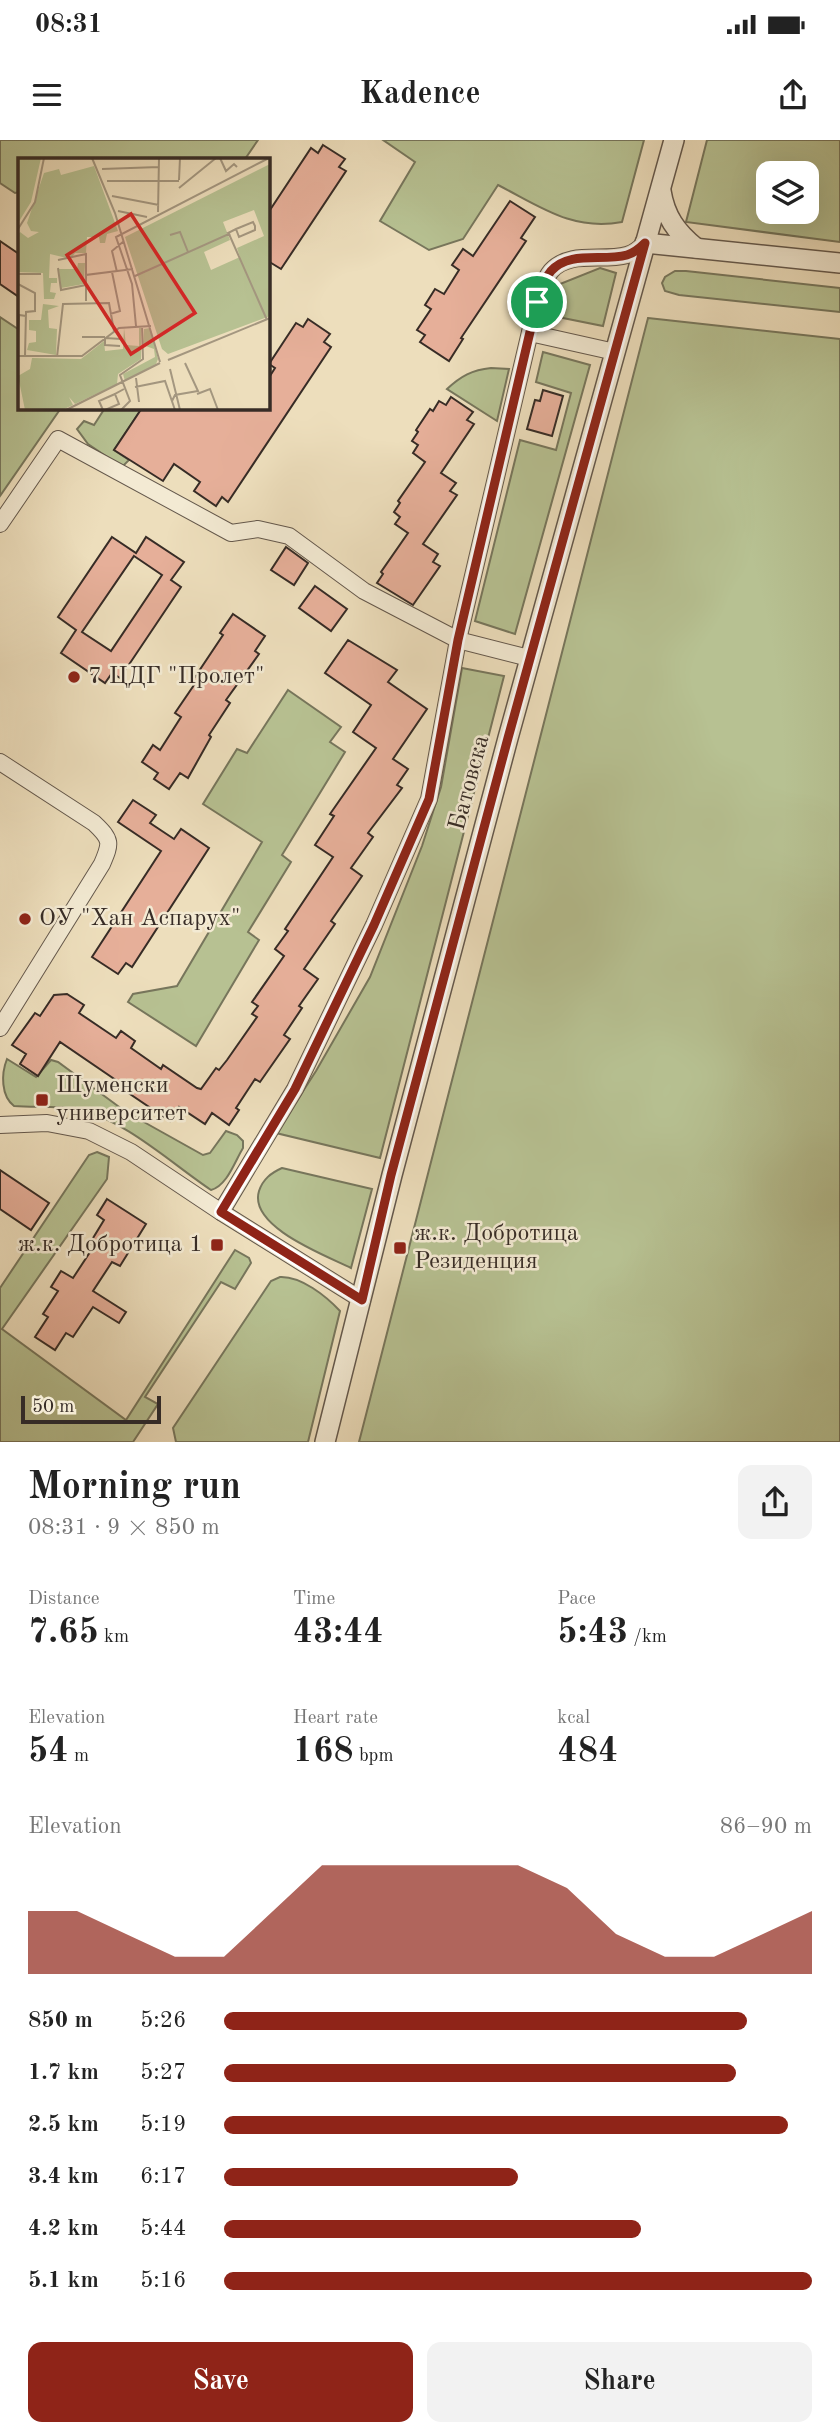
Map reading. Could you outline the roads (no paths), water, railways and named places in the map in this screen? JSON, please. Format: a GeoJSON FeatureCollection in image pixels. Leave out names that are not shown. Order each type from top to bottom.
{"type":"FeatureCollection","features":[{"type":"Feature","properties":{"kind":"street","name":"Батовска"},"geometry":{"type":"LineString","coordinates":[[326,1442],[391,1175],[529,658],[674,140]]}},
{"type":"Feature","properties":{"kind":"street"},"geometry":{"type":"LineString","coordinates":[[660,189],[663,207],[671,223],[682,237],[696,248]]}},
{"type":"Feature","properties":{"kind":"street"},"geometry":{"type":"LineString","coordinates":[[221,1212],[295,1089],[374,925],[429,799],[458,640],[537,302],[551,272],[565,262],[580,258],[628,255],[645,243],[840,263]]}},
{"type":"Feature","properties":{"kind":"street"},"geometry":{"type":"LineString","coordinates":[[530,333],[615,352]]}},
{"type":"Feature","properties":{"kind":"street"},"geometry":{"type":"LineString","coordinates":[[0,524],[58,439],[231,533],[258,528],[289,536],[364,592],[458,640],[529,658]]}},
{"type":"Feature","properties":{"kind":"street"},"geometry":{"type":"LineString","coordinates":[[0,762],[94,823],[107,835],[109,847],[102,864],[0,1028]]}},
{"type":"Feature","properties":{"kind":"street"},"geometry":{"type":"LineString","coordinates":[[0,1125],[47,1123],[89,1131],[131,1152],[362,1300]]}},
{"type":"Feature","properties":{"kind":"place","name":"7 ЦДГ \"Пролет\""},"geometry":{"type":"Point","coordinates":[74,677]}},
{"type":"Feature","properties":{"kind":"place","name":"ОУ \"Хан Аспарух\""},"geometry":{"type":"Point","coordinates":[25,919]}},
{"type":"Feature","properties":{"kind":"place","name":"Шуменски университет"},"geometry":{"type":"Point","coordinates":[42,1100]}},
{"type":"Feature","properties":{"kind":"place","name":"ж.к. Добротица 1"},"geometry":{"type":"Point","coordinates":[217,1245]}},
{"type":"Feature","properties":{"kind":"place","name":"ж.к. Добротица Резиденция"},"geometry":{"type":"Point","coordinates":[400,1248]}}]}
